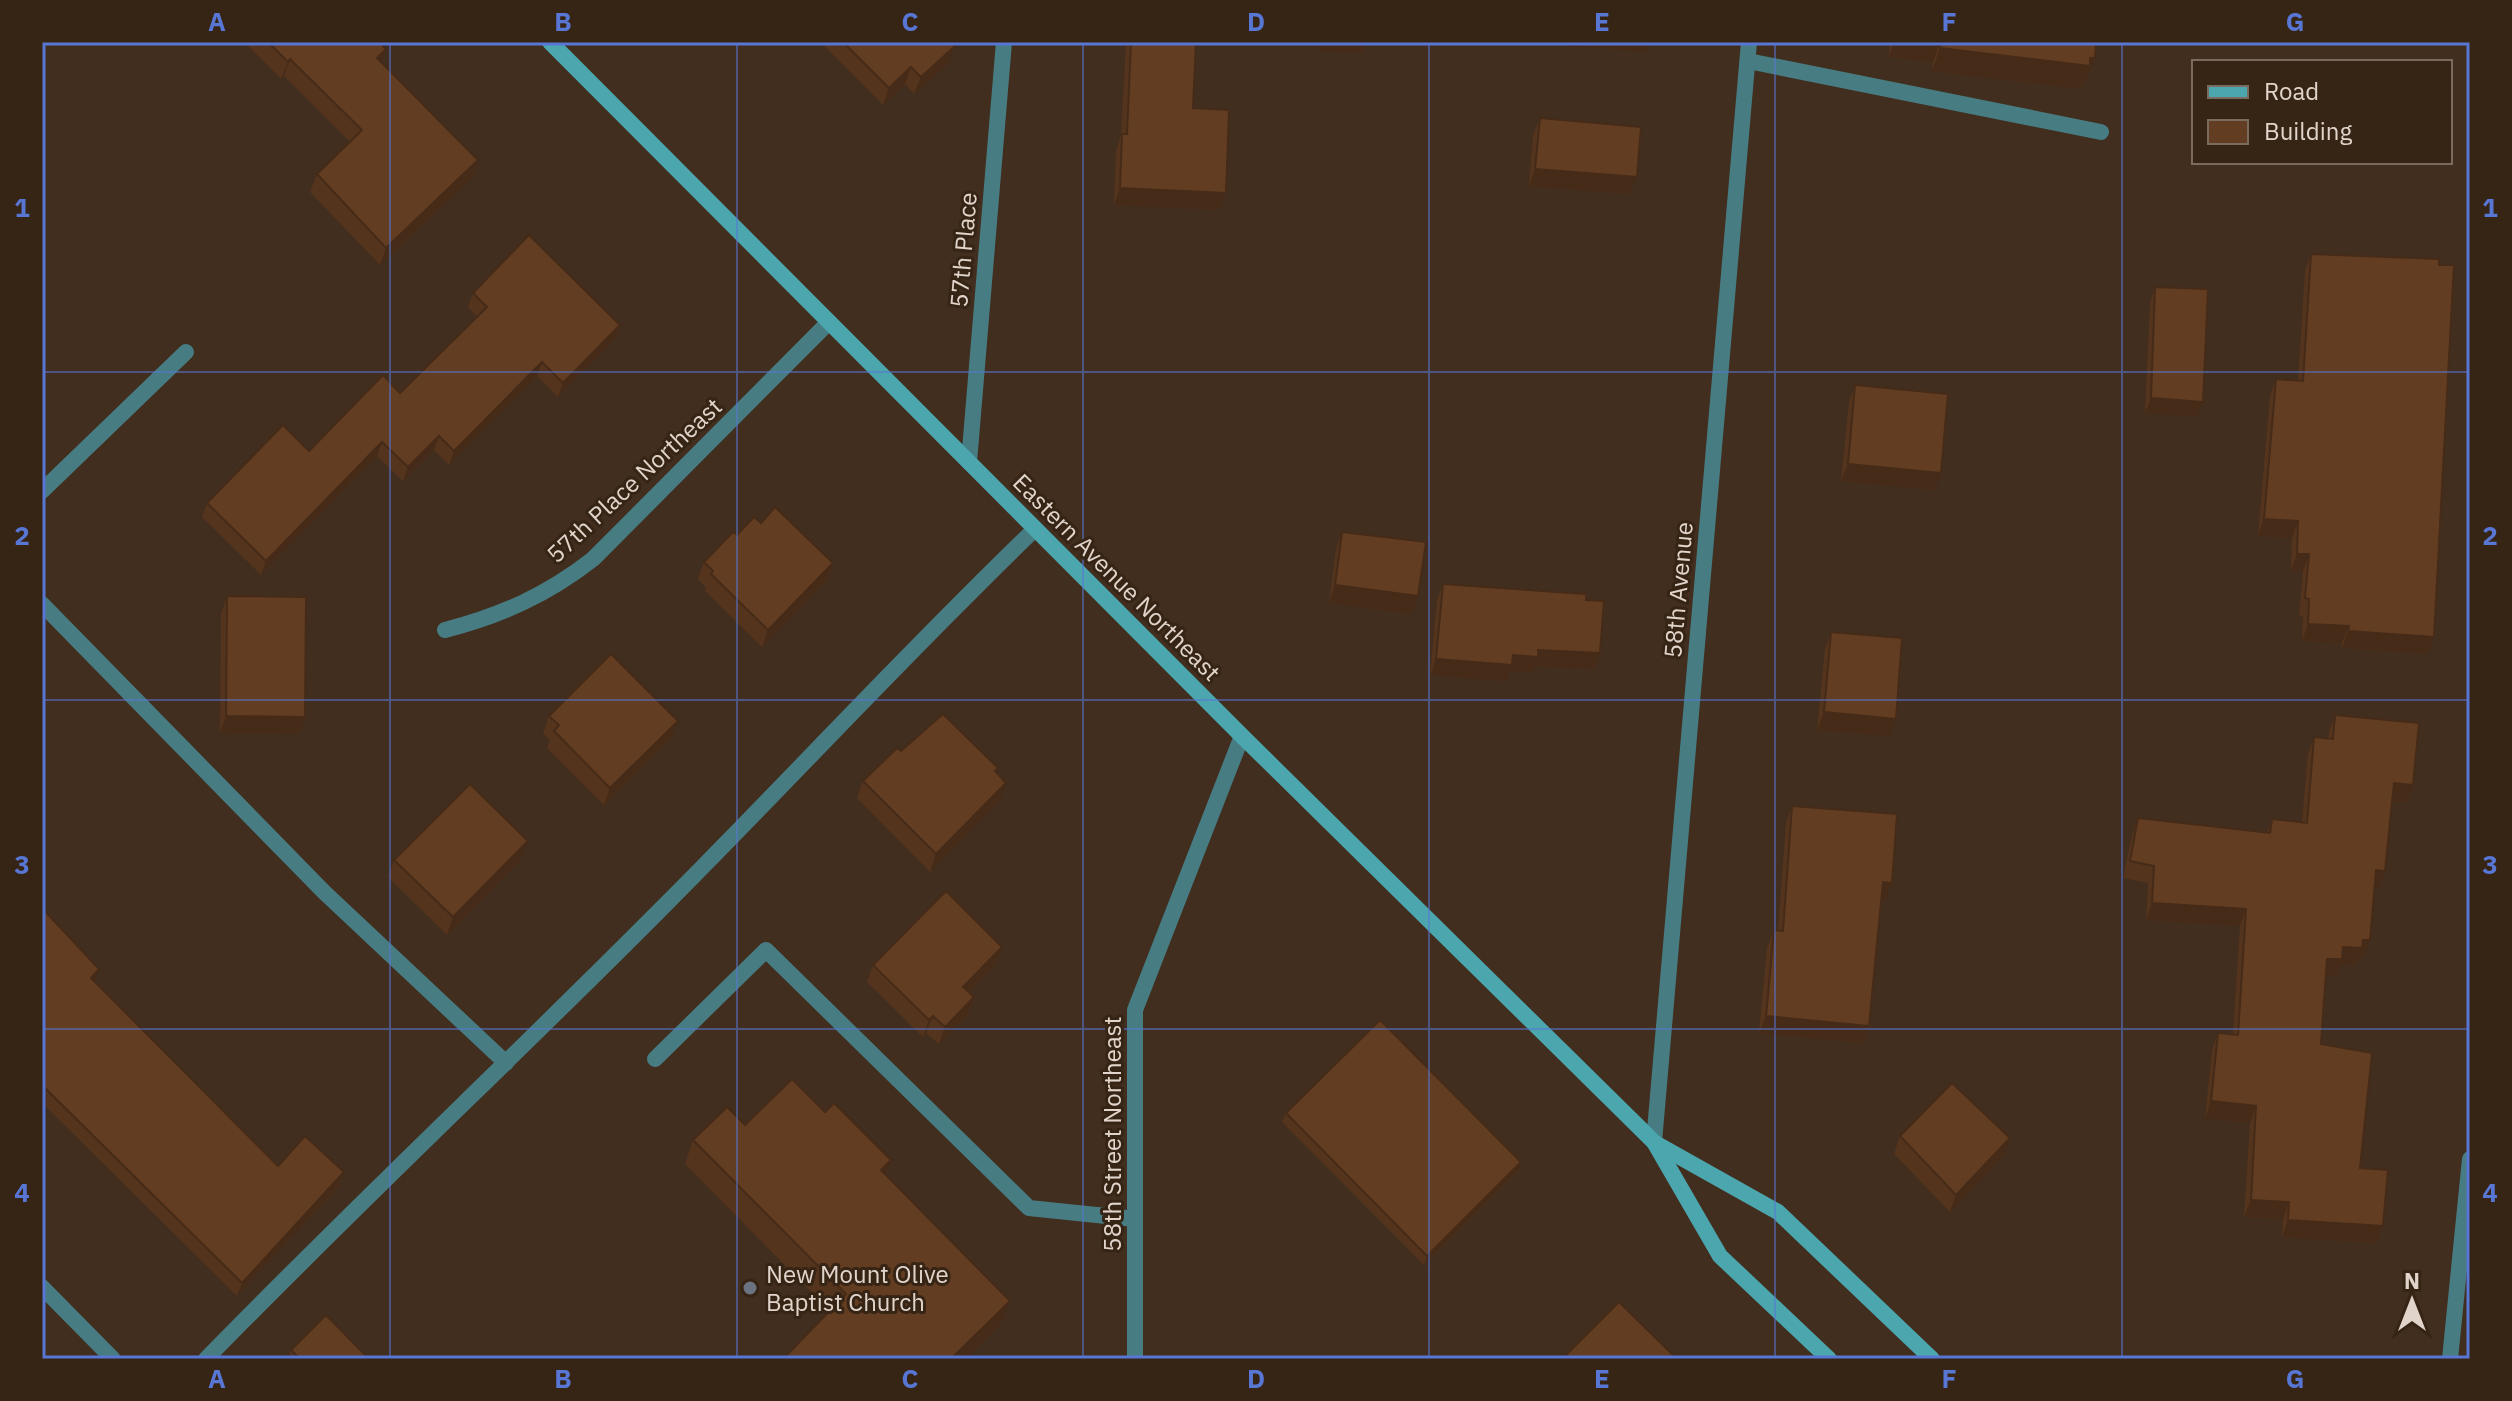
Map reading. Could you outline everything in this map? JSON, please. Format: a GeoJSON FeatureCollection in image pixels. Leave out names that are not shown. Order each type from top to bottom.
{"type":"FeatureCollection","features":[{"type":"Feature","properties":{"kind":"main road","name":"Eastern Avenue Northeast"},"geometry":{"type":"LineString","coordinates":[[550,42],[1242,736],[1654,1142],[1778,1212],[1932,1359]]}},
{"type":"Feature","properties":{"kind":"main road","name":"Eastern Avenue Northeast"},"geometry":{"type":"LineString","coordinates":[[1654,1142],[1720,1256],[1829,1359]]}},
{"type":"Feature","properties":{"kind":"street","name":"57th Place"},"geometry":{"type":"LineString","coordinates":[[969,462],[1004,42]]}},
{"type":"Feature","properties":{"kind":"street","name":"58th Avenue"},"geometry":{"type":"LineString","coordinates":[[1654,1142],[1749,42]]}},
{"type":"Feature","properties":{"kind":"street"},"geometry":{"type":"LineString","coordinates":[[1748,61],[2101,132]]}},
{"type":"Feature","properties":{"kind":"street","name":"57th Place Northeast"},"geometry":{"type":"LineString","coordinates":[[445,630],[509,612],[567,579],[593,559],[829,322]]}},
{"type":"Feature","properties":{"kind":"street"},"geometry":{"type":"LineString","coordinates":[[42,491],[186,352]]}},
{"type":"Feature","properties":{"kind":"street"},"geometry":{"type":"LineString","coordinates":[[206,1359],[506,1063],[1035,529]]}},
{"type":"Feature","properties":{"kind":"street"},"geometry":{"type":"LineString","coordinates":[[42,604],[324,892],[506,1063]]}},
{"type":"Feature","properties":{"kind":"street","name":"58th Street Northeast"},"geometry":{"type":"LineString","coordinates":[[1135,1359],[1135,1010],[1242,736]]}},
{"type":"Feature","properties":{"kind":"street"},"geometry":{"type":"LineString","coordinates":[[655,1059],[766,950],[1029,1208],[1135,1219]]}},
{"type":"Feature","properties":{"kind":"street"},"geometry":{"type":"LineString","coordinates":[[2450,1359],[2470,1159]]}},
{"type":"Feature","properties":{"kind":"street"},"geometry":{"type":"LineString","coordinates":[[42,1287],[113,1359]]}},
{"type":"Feature","properties":{"kind":"building"},"geometry":{"type":"Polygon","coordinates":[[[268,42],[379,42],[386,49],[377,58],[478,160],[386,248],[317,174],[362,130],[290,59],[288,62],[268,42]]]}},
{"type":"Feature","properties":{"kind":"building"},"geometry":{"type":"Polygon","coordinates":[[[843,42],[952,42],[955,46],[921,77],[911,67],[889,88],[843,42]]]}},
{"type":"Feature","properties":{"kind":"building"},"geometry":{"type":"Polygon","coordinates":[[[1131,42],[1196,42],[1193,108],[1229,110],[1226,193],[1120,188],[1122,134],[1127,134],[1131,42]]]}},
{"type":"Feature","properties":{"kind":"building"},"geometry":{"type":"Polygon","coordinates":[[[1320,42],[1366,42],[1365,44],[1320,42]]]}},
{"type":"Feature","properties":{"kind":"building"},"geometry":{"type":"Polygon","coordinates":[[[1941,42],[2096,42],[2095,58],[2090,58],[2090,66],[1940,48],[1941,42]]]}},
{"type":"Feature","properties":{"kind":"building"},"geometry":{"type":"Polygon","coordinates":[[[1540,118],[1641,127],[1637,177],[1535,169],[1540,118]]]}},
{"type":"Feature","properties":{"kind":"building"},"geometry":{"type":"Polygon","coordinates":[[[529,235],[620,325],[563,383],[542,362],[454,451],[439,436],[408,467],[382,442],[266,561],[207,503],[283,425],[309,451],[383,375],[400,393],[487,307],[473,293],[529,235]]]}},
{"type":"Feature","properties":{"kind":"building"},"geometry":{"type":"Polygon","coordinates":[[[2311,254],[2439,259],[2439,265],[2454,265],[2434,637],[2348,631],[2349,626],[2308,624],[2309,599],[2305,598],[2309,554],[2297,554],[2298,521],[2264,519],[2276,379],[2303,381],[2311,254]]]}},
{"type":"Feature","properties":{"kind":"building"},"geometry":{"type":"Polygon","coordinates":[[[2155,287],[2208,289],[2203,402],[2151,398],[2155,287]]]}},
{"type":"Feature","properties":{"kind":"building"},"geometry":{"type":"Polygon","coordinates":[[[1855,385],[1948,394],[1941,473],[1848,464],[1855,385]]]}},
{"type":"Feature","properties":{"kind":"building"},"geometry":{"type":"Polygon","coordinates":[[[775,507],[833,563],[768,630],[711,574],[713,571],[704,562],[733,532],[737,535],[754,517],[761,523],[775,507]]]}},
{"type":"Feature","properties":{"kind":"building"},"geometry":{"type":"Polygon","coordinates":[[[1342,532],[1426,542],[1418,596],[1335,585],[1342,532]]]}},
{"type":"Feature","properties":{"kind":"building"},"geometry":{"type":"Polygon","coordinates":[[[1443,584],[1586,594],[1586,600],[1604,601],[1600,653],[1538,650],[1538,657],[1513,655],[1512,665],[1436,659],[1443,584]]]}},
{"type":"Feature","properties":{"kind":"building"},"geometry":{"type":"Polygon","coordinates":[[[227,596],[306,597],[305,717],[226,716],[227,596]]]}},
{"type":"Feature","properties":{"kind":"building"},"geometry":{"type":"Polygon","coordinates":[[[1831,632],[1902,638],[1896,719],[1824,712],[1831,632]]]}},
{"type":"Feature","properties":{"kind":"building"},"geometry":{"type":"Polygon","coordinates":[[[611,654],[678,721],[610,788],[554,731],[559,725],[549,716],[611,654]]]}},
{"type":"Feature","properties":{"kind":"building"},"geometry":{"type":"Polygon","coordinates":[[[943,714],[998,768],[995,771],[1006,783],[936,854],[863,781],[897,748],[901,751],[943,714]]]}},
{"type":"Feature","properties":{"kind":"building"},"geometry":{"type":"Polygon","coordinates":[[[2335,715],[2419,723],[2413,785],[2394,783],[2385,871],[2376,870],[2370,940],[2363,940],[2362,948],[2343,947],[2342,959],[2327,959],[2321,1044],[2372,1053],[2360,1168],[2388,1170],[2383,1226],[2288,1220],[2289,1202],[2251,1200],[2256,1106],[2211,1101],[2218,1033],[2238,1035],[2246,909],[2152,903],[2154,866],[2130,861],[2138,818],[2270,833],[2272,819],[2307,823],[2314,737],[2333,739],[2335,715]]]}},
{"type":"Feature","properties":{"kind":"building"},"geometry":{"type":"Polygon","coordinates":[[[470,784],[528,841],[453,917],[394,860],[470,784]]]}},
{"type":"Feature","properties":{"kind":"building"},"geometry":{"type":"Polygon","coordinates":[[[1792,806],[1897,814],[1892,883],[1883,882],[1869,1026],[1766,1016],[1774,930],[1783,931],[1792,806]]]}},
{"type":"Feature","properties":{"kind":"building"},"geometry":{"type":"Polygon","coordinates":[[[946,891],[1002,947],[963,987],[974,997],[945,1027],[933,1016],[929,1020],[873,965],[946,891]]]}},
{"type":"Feature","properties":{"kind":"building"},"geometry":{"type":"Polygon","coordinates":[[[42,908],[99,969],[91,978],[278,1166],[305,1136],[344,1172],[242,1283],[42,1085],[42,908]]]}},
{"type":"Feature","properties":{"kind":"building"},"geometry":{"type":"Polygon","coordinates":[[[1380,1020],[1521,1162],[1427,1256],[1286,1113],[1380,1020]]]}},
{"type":"Feature","properties":{"kind":"building"},"geometry":{"type":"Polygon","coordinates":[[[792,1079],[825,1112],[834,1103],[891,1160],[881,1170],[1010,1301],[951,1359],[783,1359],[846,1294],[693,1140],[727,1107],[745,1125],[792,1079]]]}},
{"type":"Feature","properties":{"kind":"building"},"geometry":{"type":"Polygon","coordinates":[[[1952,1083],[2010,1138],[1956,1195],[1900,1136],[1952,1083]]]}},
{"type":"Feature","properties":{"kind":"building"},"geometry":{"type":"Polygon","coordinates":[[[1619,1302],[1677,1359],[1562,1359],[1619,1302]]]}},
{"type":"Feature","properties":{"kind":"building"},"geometry":{"type":"Polygon","coordinates":[[[326,1315],[369,1359],[300,1359],[291,1350],[326,1315]]]}},
{"type":"Feature","properties":{"kind":"place","name":"New Mount Olive Baptist Church"},"geometry":{"type":"Point","coordinates":[750,1288]}}]}
